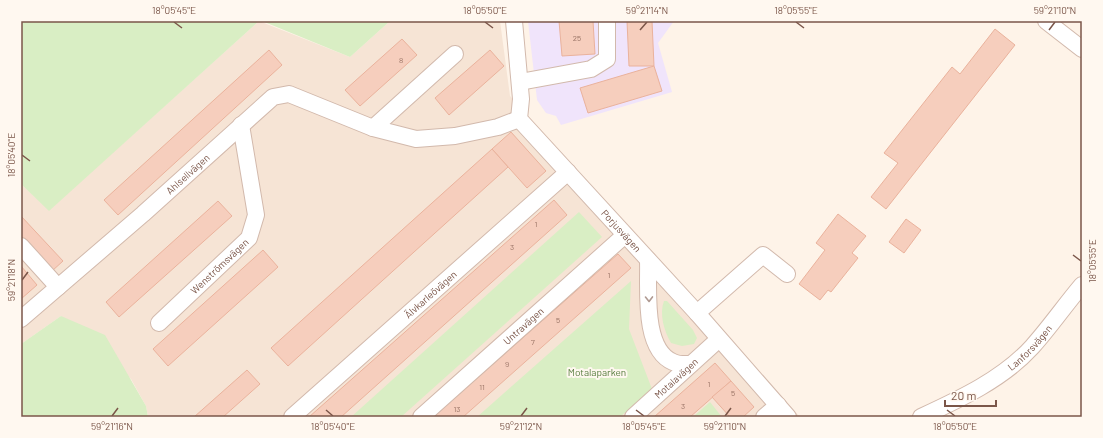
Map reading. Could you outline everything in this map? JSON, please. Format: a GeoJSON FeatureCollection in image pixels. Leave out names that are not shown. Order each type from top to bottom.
{"type":"FeatureCollection","features":[{"type":"Feature","properties":{"kind":"street"},"geometry":{"type":"LineString","coordinates":[[514,21],[521,99],[519,119]]}},
{"type":"Feature","properties":{"kind":"street"},"geometry":{"type":"LineString","coordinates":[[520,82],[591,69],[607,59],[607,21]]}},
{"type":"Feature","properties":{"kind":"street"},"geometry":{"type":"LineString","coordinates":[[1054,23],[1082,49]]}},
{"type":"Feature","properties":{"kind":"street"},"geometry":{"type":"LineString","coordinates":[[373,128],[455,54]]}},
{"type":"Feature","properties":{"kind":"street","name":"Ahlsellvägen"},"geometry":{"type":"LineString","coordinates":[[21,318],[143,214],[273,97],[289,94],[373,128],[416,139],[455,136],[498,127],[519,119]]}},
{"type":"Feature","properties":{"kind":"street","name":"Porjusvägen"},"geometry":{"type":"LineString","coordinates":[[519,119],[697,313],[788,417]]}},
{"type":"Feature","properties":{"kind":"street","name":"Wenströmsvägen"},"geometry":{"type":"LineString","coordinates":[[159,323],[249,238],[256,215],[241,126]]}},
{"type":"Feature","properties":{"kind":"street","name":"Älvkarleövägen"},"geometry":{"type":"LineString","coordinates":[[292,417],[568,172]]}},
{"type":"Feature","properties":{"kind":"street","name":"Untravägen"},"geometry":{"type":"LineString","coordinates":[[421,417],[625,235]]}},
{"type":"Feature","properties":{"kind":"street"},"geometry":{"type":"LineString","coordinates":[[21,246],[58,287]]}},
{"type":"Feature","properties":{"kind":"street"},"geometry":{"type":"LineString","coordinates":[[697,313],[763,255],[787,274]]}},
{"type":"Feature","properties":{"kind":"street"},"geometry":{"type":"LineString","coordinates":[[648,260],[650,324],[657,348],[672,362],[691,364]]}},
{"type":"Feature","properties":{"kind":"street","name":"Lanforsvägen"},"geometry":{"type":"LineString","coordinates":[[921,417],[987,383],[1015,363],[1032,348],[1082,284]]}},
{"type":"Feature","properties":{"kind":"street","name":"Motalavägen"},"geometry":{"type":"LineString","coordinates":[[633,417],[719,339]]}},
{"type":"Feature","properties":{"kind":"street"},"geometry":{"type":"LineString","coordinates":[[764,417],[778,405]]}},
{"type":"Feature","properties":{"kind":"shaded area"},"geometry":{"type":"Polygon","coordinates":[[[259,21],[350,57],[390,21],[500,21],[510,96],[800,417],[148,417],[146,406],[131,379],[61,316],[21,344],[21,184],[49,210],[259,21]]]}},
{"type":"Feature","properties":{"kind":"shaded area"},"geometry":{"type":"Polygon","coordinates":[[[528,21],[674,21],[658,43],[672,92],[561,125],[556,116],[546,113],[537,100],[528,21]]]}},
{"type":"Feature","properties":{"kind":"green space"},"geometry":{"type":"Polygon","coordinates":[[[21,21],[259,21],[49,211],[21,184],[21,21]]]}},
{"type":"Feature","properties":{"kind":"green space"},"geometry":{"type":"Polygon","coordinates":[[[262,21],[390,21],[350,57],[262,21]]]}},
{"type":"Feature","properties":{"kind":"green space"},"geometry":{"type":"Polygon","coordinates":[[[579,212],[602,237],[401,417],[351,417],[579,212]]]}},
{"type":"Feature","properties":{"kind":"green space","name":"Motalaparken"},"geometry":{"type":"Polygon","coordinates":[[[631,281],[629,329],[652,389],[620,417],[477,417],[631,281]]]}},
{"type":"Feature","properties":{"kind":"green space"},"geometry":{"type":"Polygon","coordinates":[[[664,301],[667,301],[693,330],[697,338],[694,344],[682,346],[671,343],[666,333],[662,317],[664,301]]]}},
{"type":"Feature","properties":{"kind":"green space"},"geometry":{"type":"Polygon","coordinates":[[[61,316],[105,335],[146,406],[148,417],[21,417],[21,344],[61,316]]]}},
{"type":"Feature","properties":{"kind":"green space"},"geometry":{"type":"Polygon","coordinates":[[[710,402],[722,417],[693,417],[710,402]]]}},
{"type":"Feature","properties":{"kind":"building"},"geometry":{"type":"Polygon","coordinates":[[[559,21],[593,21],[595,54],[562,56],[559,21]]]}},
{"type":"Feature","properties":{"kind":"building"},"geometry":{"type":"Polygon","coordinates":[[[627,21],[652,21],[654,66],[629,66],[627,21]]]}},
{"type":"Feature","properties":{"kind":"building"},"geometry":{"type":"Polygon","coordinates":[[[995,29],[1015,45],[886,209],[871,197],[898,163],[884,153],[952,67],[960,74],[995,29]]]}},
{"type":"Feature","properties":{"kind":"building"},"geometry":{"type":"Polygon","coordinates":[[[402,39],[417,55],[360,106],[345,90],[402,39]]]}},
{"type":"Feature","properties":{"kind":"building"},"geometry":{"type":"Polygon","coordinates":[[[269,50],[282,65],[118,215],[104,200],[269,50]]]}},
{"type":"Feature","properties":{"kind":"building"},"geometry":{"type":"Polygon","coordinates":[[[490,50],[504,66],[449,115],[435,98],[490,50]]]}},
{"type":"Feature","properties":{"kind":"building"},"geometry":{"type":"Polygon","coordinates":[[[654,66],[662,91],[588,113],[580,88],[654,66]]]}},
{"type":"Feature","properties":{"kind":"building"},"geometry":{"type":"Polygon","coordinates":[[[511,132],[546,171],[527,188],[492,149],[511,132]]]}},
{"type":"Feature","properties":{"kind":"building"},"geometry":{"type":"Polygon","coordinates":[[[492,149],[508,167],[288,366],[271,348],[492,149]]]}},
{"type":"Feature","properties":{"kind":"building"},"geometry":{"type":"Polygon","coordinates":[[[554,200],[567,215],[341,417],[309,417],[554,200]]]}},
{"type":"Feature","properties":{"kind":"building"},"geometry":{"type":"Polygon","coordinates":[[[218,201],[232,216],[119,317],[106,302],[218,201]]]}},
{"type":"Feature","properties":{"kind":"building"},"geometry":{"type":"Polygon","coordinates":[[[838,214],[866,236],[852,253],[858,258],[831,292],[828,290],[820,300],[799,284],[825,250],[816,243],[838,214]]]}},
{"type":"Feature","properties":{"kind":"building"},"geometry":{"type":"Polygon","coordinates":[[[21,216],[63,261],[52,271],[21,238],[21,216]]]}},
{"type":"Feature","properties":{"kind":"building"},"geometry":{"type":"Polygon","coordinates":[[[906,219],[921,230],[904,253],[889,242],[906,219]]]}},
{"type":"Feature","properties":{"kind":"building"},"geometry":{"type":"Polygon","coordinates":[[[263,250],[278,267],[168,366],[153,349],[263,250]]]}},
{"type":"Feature","properties":{"kind":"building"},"geometry":{"type":"Polygon","coordinates":[[[618,254],[631,268],[463,417],[433,417],[618,254]]]}},
{"type":"Feature","properties":{"kind":"building"},"geometry":{"type":"Polygon","coordinates":[[[21,266],[37,285],[21,299],[21,266]]]}},
{"type":"Feature","properties":{"kind":"building"},"geometry":{"type":"Polygon","coordinates":[[[715,363],[731,381],[690,417],[654,417],[715,363]]]}},
{"type":"Feature","properties":{"kind":"building"},"geometry":{"type":"Polygon","coordinates":[[[247,370],[260,384],[223,417],[194,417],[247,370]]]}},
{"type":"Feature","properties":{"kind":"building"},"geometry":{"type":"Polygon","coordinates":[[[731,381],[754,407],[743,417],[730,417],[712,397],[731,381]]]}}]}
